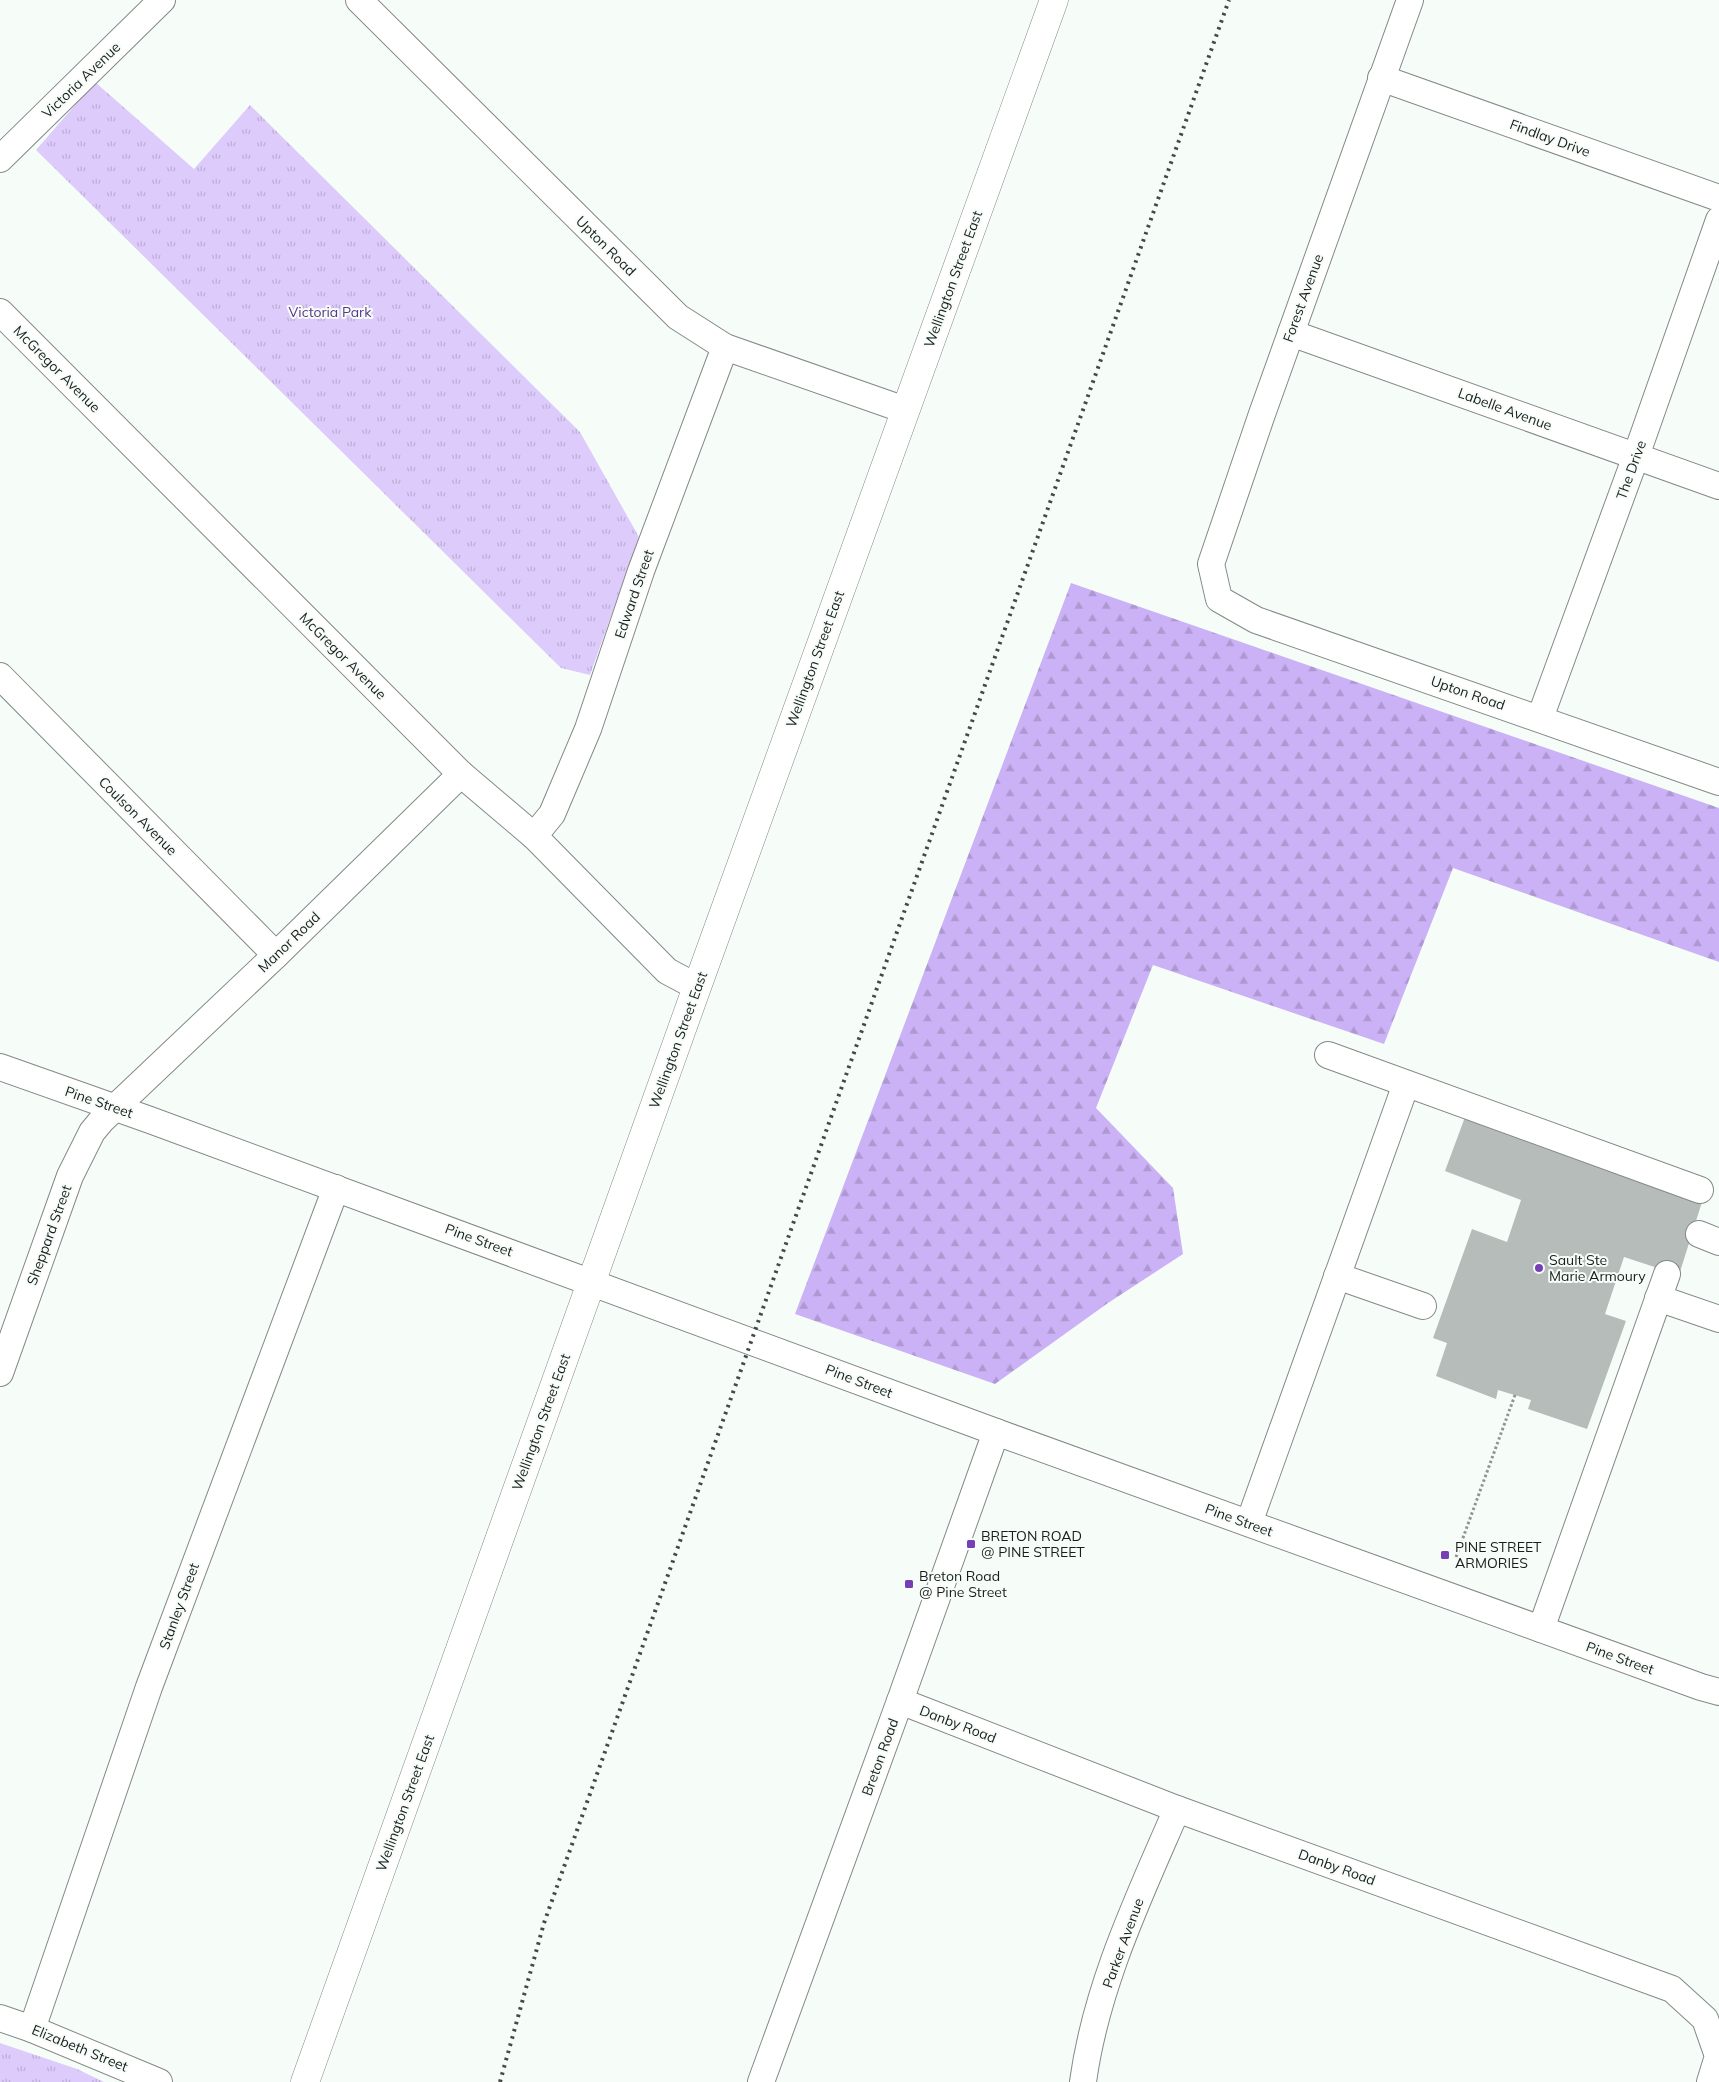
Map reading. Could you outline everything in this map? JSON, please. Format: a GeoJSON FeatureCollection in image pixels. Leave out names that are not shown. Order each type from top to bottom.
{"type":"FeatureCollection","features":[{"type":"Feature","properties":{"kind":"main road","name":"Wellington Street East"},"geometry":{"type":"LineString","coordinates":[[305,2082],[697,987],[1054,0]]}},
{"type":"Feature","properties":{"kind":"street","name":"Victoria Avenue"},"geometry":{"type":"LineString","coordinates":[[0,159],[162,0]]}},
{"type":"Feature","properties":{"kind":"street","name":"Upton Road"},"geometry":{"type":"LineString","coordinates":[[359,0],[678,317],[725,348],[906,410]]}},
{"type":"Feature","properties":{"kind":"street","name":"Forest Avenue"},"geometry":{"type":"LineString","coordinates":[[1220,599],[1211,564],[1290,333],[1410,0]]}},
{"type":"Feature","properties":{"kind":"street","name":"Findlay Drive"},"geometry":{"type":"LineString","coordinates":[[1381,78],[1719,198]]}},
{"type":"Feature","properties":{"kind":"street","name":"The Drive"},"geometry":{"type":"LineString","coordinates":[[1540,718],[1636,456],[1719,220]]}},
{"type":"Feature","properties":{"kind":"street","name":"McGregor Avenue"},"geometry":{"type":"LineString","coordinates":[[0,312],[460,774],[534,836],[667,971],[697,987]]}},
{"type":"Feature","properties":{"kind":"street","name":"Labelle Avenue"},"geometry":{"type":"LineString","coordinates":[[1290,333],[1719,486]]}},
{"type":"Feature","properties":{"kind":"street","name":"Edward Street"},"geometry":{"type":"LineString","coordinates":[[534,836],[552,814],[588,729],[641,571],[725,348]]}},
{"type":"Feature","properties":{"kind":"street","name":"Upton Road"},"geometry":{"type":"LineString","coordinates":[[1220,599],[1256,620],[1719,782]]}},
{"type":"Feature","properties":{"kind":"street","name":"Coulson Avenue"},"geometry":{"type":"LineString","coordinates":[[0,676],[276,956]]}},
{"type":"Feature","properties":{"kind":"street","name":"Manor Road"},"geometry":{"type":"LineString","coordinates":[[116,1107],[276,956],[460,774]]}},
{"type":"Feature","properties":{"kind":"street"},"geometry":{"type":"LineString","coordinates":[[1328,1055],[1700,1190]]}},
{"type":"Feature","properties":{"kind":"street","name":"Pine Street"},"geometry":{"type":"LineString","coordinates":[[0,1067],[116,1107],[996,1432],[1700,1687],[1719,1692]]}},
{"type":"Feature","properties":{"kind":"street"},"geometry":{"type":"LineString","coordinates":[[1248,1523],[1406,1084]]}},
{"type":"Feature","properties":{"kind":"street","name":"Sheppard Street"},"geometry":{"type":"LineString","coordinates":[[0,1373],[70,1176],[92,1132],[116,1107]]}},
{"type":"Feature","properties":{"kind":"street","name":"Stanley Street"},"geometry":{"type":"LineString","coordinates":[[32,2028],[149,1686],[336,1188]]}},
{"type":"Feature","properties":{"kind":"street"},"geometry":{"type":"LineString","coordinates":[[1542,1629],[1667,1274]]}},
{"type":"Feature","properties":{"kind":"street"},"geometry":{"type":"LineString","coordinates":[[1337,1276],[1423,1306]]}},
{"type":"Feature","properties":{"kind":"street"},"geometry":{"type":"LineString","coordinates":[[1658,1298],[1719,1319]]}},
{"type":"Feature","properties":{"kind":"street","name":"Breton Road"},"geometry":{"type":"LineString","coordinates":[[761,2082],[996,1432]]}},
{"type":"Feature","properties":{"kind":"street","name":"Danby Road"},"geometry":{"type":"LineString","coordinates":[[900,1701],[1177,1809],[1672,1989],[1704,2019],[1718,2056],[1710,2082]]}},
{"type":"Feature","properties":{"kind":"street","name":"Parker Avenue"},"geometry":{"type":"LineString","coordinates":[[1083,2082],[1088,2046],[1122,1938],[1177,1809]]}},
{"type":"Feature","properties":{"kind":"street","name":"Elizabeth Street"},"geometry":{"type":"LineString","coordinates":[[0,2018],[32,2028],[159,2082]]}},
{"type":"Feature","properties":{"kind":"path"},"geometry":{"type":"LineString","coordinates":[[1456,1557],[1515,1395]]}},
{"type":"Feature","properties":{"kind":"green space","name":"Victoria Park"},"geometry":{"type":"Polygon","coordinates":[[[95,82],[194,169],[250,105],[580,432],[639,537],[590,675],[561,668],[36,150],[95,82]]]}},
{"type":"Feature","properties":{"kind":"green space"},"geometry":{"type":"Polygon","coordinates":[[[1071,583],[1719,808],[1719,962],[1453,868],[1384,1044],[1153,965],[1096,1108],[1173,1188],[1183,1254],[1108,1303],[995,1384],[795,1314],[1071,583]]]}},
{"type":"Feature","properties":{"kind":"green space"},"geometry":{"type":"Polygon","coordinates":[[[0,2043],[77,2069],[104,2082],[0,2082],[0,2043]]]}},
{"type":"Feature","properties":{"kind":"building","name":"Sault Ste Marie Armoury"},"geometry":{"type":"Polygon","coordinates":[[[1465,1117],[1702,1202],[1679,1275],[1624,1257],[1605,1314],[1626,1321],[1587,1429],[1528,1409],[1531,1400],[1498,1390],[1496,1399],[1436,1376],[1447,1343],[1433,1338],[1472,1229],[1507,1242],[1521,1200],[1445,1171],[1465,1117]]]}},
{"type":"Feature","properties":{"kind":"railway"},"geometry":{"type":"LineString","coordinates":[[500,2082],[544,1923],[1229,0]]}},
{"type":"Feature","properties":{"kind":"place","name":"Sault Ste Marie Armoury"},"geometry":{"type":"Point","coordinates":[1539,1268]}},
{"type":"Feature","properties":{"kind":"place","name":"BRETON ROAD @ PINE STREET"},"geometry":{"type":"Point","coordinates":[971,1544]}},
{"type":"Feature","properties":{"kind":"place","name":"PINE STREET ARMORIES"},"geometry":{"type":"Point","coordinates":[1445,1555]}},
{"type":"Feature","properties":{"kind":"place","name":"Breton Road @ Pine Street"},"geometry":{"type":"Point","coordinates":[909,1584]}}]}
